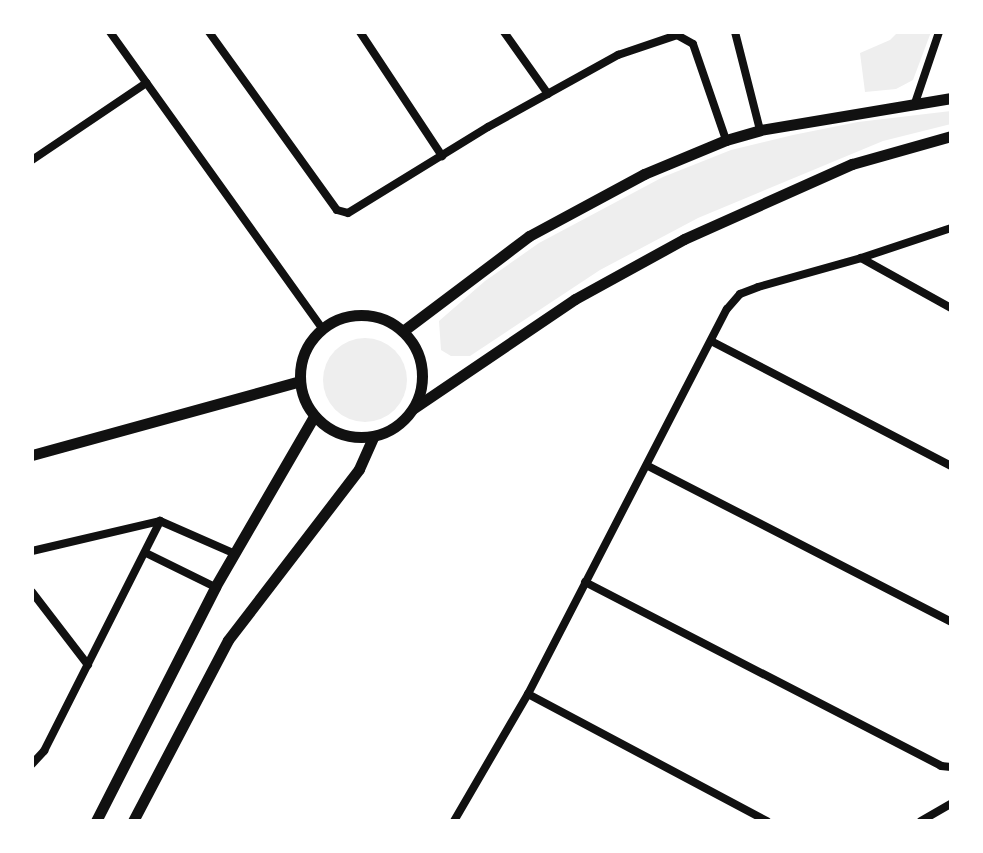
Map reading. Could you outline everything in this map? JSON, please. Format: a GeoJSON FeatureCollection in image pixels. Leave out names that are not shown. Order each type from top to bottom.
{"type":"FeatureCollection","features":[{"type":"Feature","properties":{"kind":"street"},"geometry":{"type":"LineString","coordinates":[[110,32],[322,328]]}},
{"type":"Feature","properties":{"kind":"street"},"geometry":{"type":"LineString","coordinates":[[209,32],[337,210],[348,213],[618,55],[677,35],[693,44],[726,140]]}},
{"type":"Feature","properties":{"kind":"street"},"geometry":{"type":"LineString","coordinates":[[360,32],[442,156]]}},
{"type":"Feature","properties":{"kind":"street"},"geometry":{"type":"LineString","coordinates":[[504,32],[548,94]]}},
{"type":"Feature","properties":{"kind":"street"},"geometry":{"type":"LineString","coordinates":[[649,32],[656,42]]}},
{"type":"Feature","properties":{"kind":"street"},"geometry":{"type":"LineString","coordinates":[[735,32],[760,130]]}},
{"type":"Feature","properties":{"kind":"street"},"geometry":{"type":"LineString","coordinates":[[915,103],[939,32]]}},
{"type":"Feature","properties":{"kind":"street"},"geometry":{"type":"LineString","coordinates":[[32,160],[146,83]]}},
{"type":"Feature","properties":{"kind":"street"},"geometry":{"type":"LineString","coordinates":[[403,331],[496,258],[541,228],[644,174],[726,140],[760,130],[951,98]]}},
{"type":"Feature","properties":{"kind":"street"},"geometry":{"type":"LineString","coordinates":[[414,408],[420,396],[422,369],[412,342],[403,331],[377,317],[363,314],[348,316],[322,328],[305,352],[300,381],[307,405],[314,416],[347,437],[373,437],[397,427],[414,408],[575,299],[636,263],[740,212],[852,164],[951,136]]}},
{"type":"Feature","properties":{"kind":"street"},"geometry":{"type":"LineString","coordinates":[[458,819],[528,694],[727,309],[740,294],[951,228]]}},
{"type":"Feature","properties":{"kind":"street"},"geometry":{"type":"LineString","coordinates":[[861,258],[951,308]]}},
{"type":"Feature","properties":{"kind":"street"},"geometry":{"type":"LineString","coordinates":[[711,341],[951,466]]}},
{"type":"Feature","properties":{"kind":"street"},"geometry":{"type":"LineString","coordinates":[[32,455],[300,381]]}},
{"type":"Feature","properties":{"kind":"street"},"geometry":{"type":"LineString","coordinates":[[96,821],[215,587],[314,416]]}},
{"type":"Feature","properties":{"kind":"street"},"geometry":{"type":"LineString","coordinates":[[133,821],[228,640],[359,469],[373,437]]}},
{"type":"Feature","properties":{"kind":"street"},"geometry":{"type":"LineString","coordinates":[[648,466],[951,622]]}},
{"type":"Feature","properties":{"kind":"street"},"geometry":{"type":"LineString","coordinates":[[32,551],[160,521],[235,554]]}},
{"type":"Feature","properties":{"kind":"street"},"geometry":{"type":"LineString","coordinates":[[32,764],[44,751],[160,521]]}},
{"type":"Feature","properties":{"kind":"street"},"geometry":{"type":"LineString","coordinates":[[146,553],[215,587]]}},
{"type":"Feature","properties":{"kind":"street"},"geometry":{"type":"LineString","coordinates":[[585,582],[946,767],[951,777]]}},
{"type":"Feature","properties":{"kind":"street"},"geometry":{"type":"LineString","coordinates":[[32,592],[88,665]]}},
{"type":"Feature","properties":{"kind":"street"},"geometry":{"type":"LineString","coordinates":[[528,694],[767,821]]}},
{"type":"Feature","properties":{"kind":"street"},"geometry":{"type":"LineString","coordinates":[[921,821],[951,804]]}},
{"type":"Feature","properties":{"kind":"shaded area"},"geometry":{"type":"Polygon","coordinates":[[[898,32],[931,32],[913,80],[896,89],[865,92],[860,53],[890,40],[898,32]]]}},
{"type":"Feature","properties":{"kind":"shaded area"},"geometry":{"type":"Polygon","coordinates":[[[951,111],[951,124],[883,141],[698,218],[600,270],[470,356],[451,356],[441,350],[439,321],[485,281],[539,243],[663,177],[731,150],[793,135],[858,122],[951,111]]]}},
{"type":"Feature","properties":{"kind":"shaded area"},"geometry":{"type":"Polygon","coordinates":[[[365,338],[381,341],[400,357],[407,380],[404,396],[388,415],[365,422],[349,419],[330,403],[323,380],[326,364],[342,345],[365,338]]]}}]}
